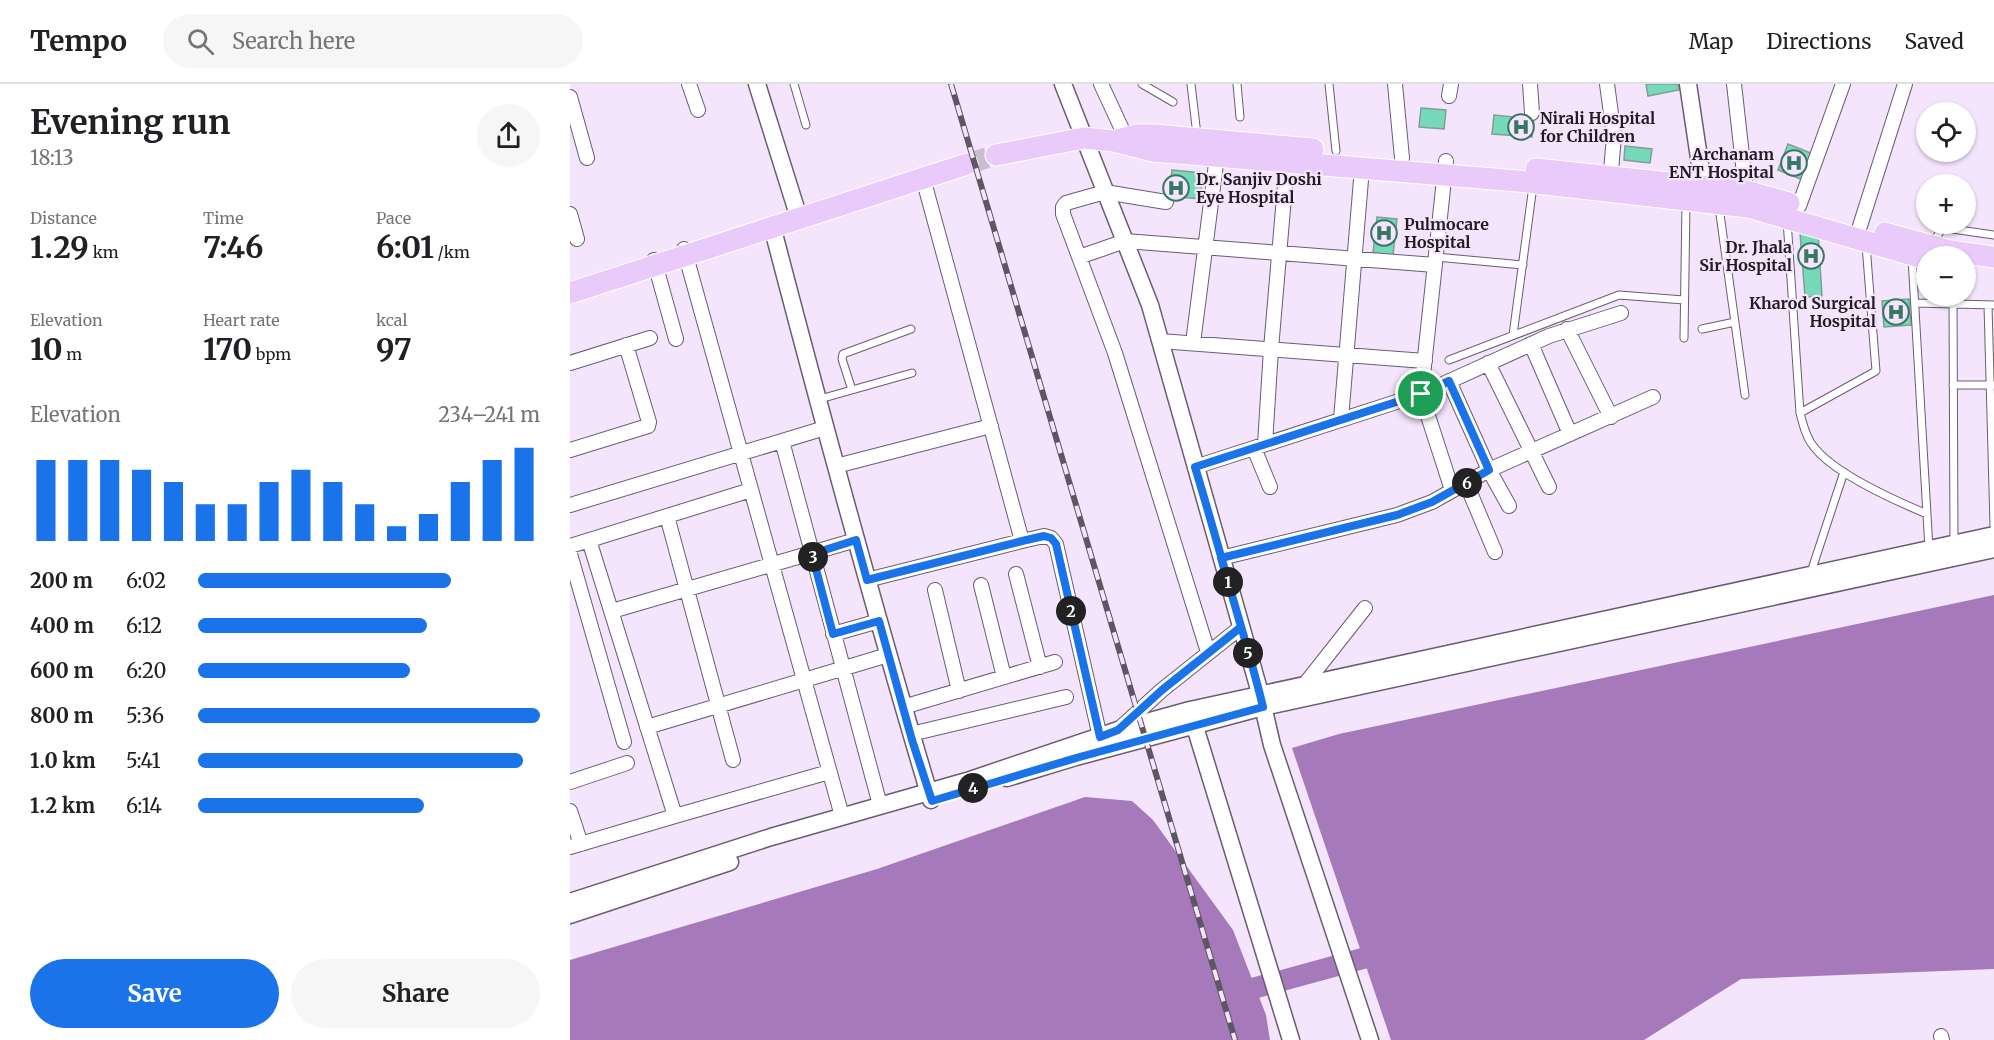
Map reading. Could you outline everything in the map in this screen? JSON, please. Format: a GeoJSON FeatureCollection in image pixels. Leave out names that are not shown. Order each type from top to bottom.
{"type":"FeatureCollection","features":[{"type":"Feature","properties":{"kind":"highway"},"geometry":{"type":"LineString","coordinates":[[996,155],[1084,138],[1120,139],[1137,135],[1155,135],[1402,158],[1445,168],[1533,182],[1610,183]]}},
{"type":"Feature","properties":{"kind":"highway"},"geometry":{"type":"LineString","coordinates":[[1120,139],[1153,152],[1362,168],[1445,168],[1610,183],[1748,207],[1793,212]]}},
{"type":"Feature","properties":{"kind":"highway"},"geometry":{"type":"LineString","coordinates":[[570,293],[654,262],[967,164]]}},
{"type":"Feature","properties":{"kind":"highway"},"geometry":{"type":"LineString","coordinates":[[1703,198],[1746,191],[1793,212],[1916,252]]}},
{"type":"Feature","properties":{"kind":"highway"},"geometry":{"type":"LineString","coordinates":[[1976,255],[1994,257]]}},
{"type":"Feature","properties":{"kind":"highway"},"geometry":{"type":"LineString","coordinates":[[570,283],[654,262]]}},
{"type":"Feature","properties":{"kind":"highway"},"geometry":{"type":"LineString","coordinates":[[1976,268],[1994,270]]}},
{"type":"Feature","properties":{"kind":"street"},"geometry":{"type":"LineString","coordinates":[[689,84],[698,110]]}},
{"type":"Feature","properties":{"kind":"street"},"geometry":{"type":"LineString","coordinates":[[758,84],[799,218]]}},
{"type":"Feature","properties":{"kind":"street"},"geometry":{"type":"LineString","coordinates":[[1063,84],[1150,305],[1272,745],[1370,1040]]}},
{"type":"Feature","properties":{"kind":"street"},"geometry":{"type":"LineString","coordinates":[[1101,84],[1120,139]]}},
{"type":"Feature","properties":{"kind":"street"},"geometry":{"type":"LineString","coordinates":[[1395,84],[1402,158]]}},
{"type":"Feature","properties":{"kind":"street"},"geometry":{"type":"LineString","coordinates":[[1530,84],[1532,113]]}},
{"type":"Feature","properties":{"kind":"street"},"geometry":{"type":"LineString","coordinates":[[1607,84],[1614,136],[1610,183]]}},
{"type":"Feature","properties":{"kind":"street"},"geometry":{"type":"LineString","coordinates":[[1688,84],[1703,198]]}},
{"type":"Feature","properties":{"kind":"street"},"geometry":{"type":"LineString","coordinates":[[1734,84],[1746,191]]}},
{"type":"Feature","properties":{"kind":"street"},"geometry":{"type":"LineString","coordinates":[[1793,212],[1843,84]]}},
{"type":"Feature","properties":{"kind":"street"},"geometry":{"type":"LineString","coordinates":[[1863,234],[1905,84]]}},
{"type":"Feature","properties":{"kind":"street"},"geometry":{"type":"LineString","coordinates":[[570,97],[587,158]]}},
{"type":"Feature","properties":{"kind":"street"},"geometry":{"type":"LineString","coordinates":[[1193,343],[1217,156]]}},
{"type":"Feature","properties":{"kind":"street"},"geometry":{"type":"LineString","coordinates":[[1270,487],[1260,446],[1287,162]]}},
{"type":"Feature","properties":{"kind":"street"},"geometry":{"type":"LineString","coordinates":[[1341,420],[1362,168]]}},
{"type":"Feature","properties":{"kind":"street"},"geometry":{"type":"LineString","coordinates":[[1445,168],[1421,394],[1452,490]]}},
{"type":"Feature","properties":{"kind":"street"},"geometry":{"type":"LineString","coordinates":[[923,178],[1022,541]]}},
{"type":"Feature","properties":{"kind":"street"},"geometry":{"type":"LineString","coordinates":[[1166,202],[1106,192],[1066,203],[1063,207],[1114,354],[1208,652]]}},
{"type":"Feature","properties":{"kind":"street"},"geometry":{"type":"LineString","coordinates":[[570,214],[577,239]]}},
{"type":"Feature","properties":{"kind":"street"},"geometry":{"type":"LineString","coordinates":[[772,226],[817,400],[910,734],[930,795]]}},
{"type":"Feature","properties":{"kind":"street"},"geometry":{"type":"LineString","coordinates":[[1079,257],[1125,242],[1354,259],[1436,261]]}},
{"type":"Feature","properties":{"kind":"street"},"geometry":{"type":"LineString","coordinates":[[685,252],[842,816]]}},
{"type":"Feature","properties":{"kind":"street"},"geometry":{"type":"LineString","coordinates":[[654,262],[676,339]]}},
{"type":"Feature","properties":{"kind":"street"},"geometry":{"type":"LineString","coordinates":[[1195,467],[1421,394],[1567,329],[1621,313]]}},
{"type":"Feature","properties":{"kind":"street"},"geometry":{"type":"LineString","coordinates":[[1567,329],[1611,417]]}},
{"type":"Feature","properties":{"kind":"street"},"geometry":{"type":"LineString","coordinates":[[570,363],[650,338]]}},
{"type":"Feature","properties":{"kind":"street"},"geometry":{"type":"LineString","coordinates":[[1160,341],[1425,361]]}},
{"type":"Feature","properties":{"kind":"street"},"geometry":{"type":"LineString","coordinates":[[1531,344],[1570,434]]}},
{"type":"Feature","properties":{"kind":"street"},"geometry":{"type":"LineString","coordinates":[[570,450],[648,426],[649,422],[626,345]]}},
{"type":"Feature","properties":{"kind":"street"},"geometry":{"type":"LineString","coordinates":[[1488,363],[1549,487]]}},
{"type":"Feature","properties":{"kind":"street"},"geometry":{"type":"LineString","coordinates":[[1449,381],[1489,470],[1509,506]]}},
{"type":"Feature","properties":{"kind":"street"},"geometry":{"type":"LineString","coordinates":[[1221,558],[1397,515],[1432,502],[1489,470],[1653,397]]}},
{"type":"Feature","properties":{"kind":"street"},"geometry":{"type":"LineString","coordinates":[[836,466],[991,426]]}},
{"type":"Feature","properties":{"kind":"street"},"geometry":{"type":"LineString","coordinates":[[570,505],[825,428]]}},
{"type":"Feature","properties":{"kind":"street"},"geometry":{"type":"LineString","coordinates":[[782,441],[880,804]]}},
{"type":"Feature","properties":{"kind":"street"},"geometry":{"type":"LineString","coordinates":[[1466,483],[1495,552]]}},
{"type":"Feature","properties":{"kind":"street"},"geometry":{"type":"LineString","coordinates":[[570,546],[751,490]]}},
{"type":"Feature","properties":{"kind":"street"},"geometry":{"type":"LineString","coordinates":[[667,516],[733,760]]}},
{"type":"Feature","properties":{"kind":"street"},"geometry":{"type":"LineString","coordinates":[[1261,700],[1305,684],[1538,641],[1810,574],[1994,535]]}},
{"type":"Feature","properties":{"kind":"street"},"geometry":{"type":"LineString","coordinates":[[867,580],[1022,541],[1044,536],[1051,538],[1056,544],[1097,745]]}},
{"type":"Feature","properties":{"kind":"street"},"geometry":{"type":"LineString","coordinates":[[589,540],[675,816]]}},
{"type":"Feature","properties":{"kind":"street"},"geometry":{"type":"LineString","coordinates":[[612,611],[856,540]]}},
{"type":"Feature","properties":{"kind":"street"},"geometry":{"type":"LineString","coordinates":[[570,915],[930,795],[1050,752],[1097,745],[1261,700],[1538,641],[1994,549]]}},
{"type":"Feature","properties":{"kind":"street"},"geometry":{"type":"LineString","coordinates":[[570,554],[624,742]]}},
{"type":"Feature","properties":{"kind":"street"},"geometry":{"type":"LineString","coordinates":[[1016,574],[1040,667]]}},
{"type":"Feature","properties":{"kind":"street"},"geometry":{"type":"LineString","coordinates":[[981,585],[1004,677]]}},
{"type":"Feature","properties":{"kind":"street"},"geometry":{"type":"LineString","coordinates":[[935,590],[959,691]]}},
{"type":"Feature","properties":{"kind":"street"},"geometry":{"type":"LineString","coordinates":[[1305,684],[1365,608]]}},
{"type":"Feature","properties":{"kind":"street"},"geometry":{"type":"LineString","coordinates":[[833,634],[879,621]]}},
{"type":"Feature","properties":{"kind":"street"},"geometry":{"type":"LineString","coordinates":[[1097,745],[1241,627]]}},
{"type":"Feature","properties":{"kind":"street"},"geometry":{"type":"LineString","coordinates":[[647,727],[888,655]]}},
{"type":"Feature","properties":{"kind":"street"},"geometry":{"type":"LineString","coordinates":[[903,707],[1055,662]]}},
{"type":"Feature","properties":{"kind":"street"},"geometry":{"type":"LineString","coordinates":[[910,734],[1066,697]]}},
{"type":"Feature","properties":{"kind":"street"},"geometry":{"type":"LineString","coordinates":[[1118,730],[1192,718]]}},
{"type":"Feature","properties":{"kind":"street"},"geometry":{"type":"LineString","coordinates":[[1192,718],[1291,1040]]}},
{"type":"Feature","properties":{"kind":"street"},"geometry":{"type":"LineString","coordinates":[[570,782],[627,763]]}},
{"type":"Feature","properties":{"kind":"street"},"geometry":{"type":"LineString","coordinates":[[570,811],[576,845],[830,772]]}},
{"type":"Feature","properties":{"kind":"street"},"geometry":{"type":"LineString","coordinates":[[570,902],[880,804],[930,795]]}},
{"type":"Feature","properties":{"kind":"lane"},"geometry":{"type":"LineString","coordinates":[[794,84],[806,125]]}},
{"type":"Feature","properties":{"kind":"lane"},"geometry":{"type":"LineString","coordinates":[[1142,84],[1173,102]]}},
{"type":"Feature","properties":{"kind":"lane"},"geometry":{"type":"LineString","coordinates":[[1191,84],[1197,138]]}},
{"type":"Feature","properties":{"kind":"lane"},"geometry":{"type":"LineString","coordinates":[[1237,84],[1240,117]]}},
{"type":"Feature","properties":{"kind":"lane"},"geometry":{"type":"LineString","coordinates":[[1329,84],[1336,151]]}},
{"type":"Feature","properties":{"kind":"lane"},"geometry":{"type":"LineString","coordinates":[[1513,335],[1533,182]]}},
{"type":"Feature","properties":{"kind":"lane"},"geometry":{"type":"LineString","coordinates":[[1684,338],[1684,300],[1703,198]]}},
{"type":"Feature","properties":{"kind":"lane"},"geometry":{"type":"LineString","coordinates":[[1703,198],[1735,322],[1745,395]]}},
{"type":"Feature","properties":{"kind":"lane"},"geometry":{"type":"LineString","coordinates":[[1793,212],[1800,412],[1803,426],[1814,447],[1828,462],[1905,505],[1927,514]]}},
{"type":"Feature","properties":{"kind":"lane"},"geometry":{"type":"LineString","coordinates":[[1929,246],[1945,228],[1994,235]]}},
{"type":"Feature","properties":{"kind":"lane"},"geometry":{"type":"LineString","coordinates":[[1800,412],[1876,371],[1863,234]]}},
{"type":"Feature","properties":{"kind":"lane"},"geometry":{"type":"LineString","coordinates":[[1436,261],[1523,265]]}},
{"type":"Feature","properties":{"kind":"lane"},"geometry":{"type":"LineString","coordinates":[[1449,360],[1619,295],[1684,300]]}},
{"type":"Feature","properties":{"kind":"lane"},"geometry":{"type":"LineString","coordinates":[[1916,297],[1929,549]]}},
{"type":"Feature","properties":{"kind":"lane"},"geometry":{"type":"LineString","coordinates":[[1976,305],[1991,305],[1994,526]]}},
{"type":"Feature","properties":{"kind":"lane"},"geometry":{"type":"LineString","coordinates":[[1953,306],[1954,543]]}},
{"type":"Feature","properties":{"kind":"lane"},"geometry":{"type":"LineString","coordinates":[[1702,329],[1735,322]]}},
{"type":"Feature","properties":{"kind":"lane"},"geometry":{"type":"LineString","coordinates":[[852,390],[842,359],[843,354],[911,329]]}},
{"type":"Feature","properties":{"kind":"lane"},"geometry":{"type":"LineString","coordinates":[[817,400],[912,373]]}},
{"type":"Feature","properties":{"kind":"lane"},"geometry":{"type":"LineString","coordinates":[[1953,385],[1992,385]]}},
{"type":"Feature","properties":{"kind":"lane"},"geometry":{"type":"LineString","coordinates":[[1810,574],[1844,472]]}},
{"type":"Feature","properties":{"kind":"shaded area"},"geometry":{"type":"Polygon","coordinates":[[[1994,595],[1994,969],[1741,979],[1644,1040],[1391,1040],[1292,748],[1339,734],[1994,595]]]}},
{"type":"Feature","properties":{"kind":"shaded area"},"geometry":{"type":"Polygon","coordinates":[[[1085,797],[1132,801],[1153,820],[1233,930],[1266,1015],[1270,1040],[570,1040],[570,960],[877,869],[1085,797]]]}},
{"type":"Feature","properties":{"kind":"building"},"geometry":{"type":"Polygon","coordinates":[[[1646,84],[1678,84],[1679,90],[1648,96],[1646,84]]]}},
{"type":"Feature","properties":{"kind":"building"},"geometry":{"type":"Polygon","coordinates":[[[1421,108],[1446,110],[1444,129],[1419,127],[1421,108]]]}},
{"type":"Feature","properties":{"kind":"building"},"geometry":{"type":"Polygon","coordinates":[[[1494,115],[1534,119],[1532,137],[1492,134],[1494,115]]]}},
{"type":"Feature","properties":{"kind":"building"},"geometry":{"type":"Polygon","coordinates":[[[1788,144],[1813,154],[1803,180],[1778,170],[1788,144]]]}},
{"type":"Feature","properties":{"kind":"building"},"geometry":{"type":"Polygon","coordinates":[[[1625,146],[1652,149],[1650,163],[1624,160],[1625,146]]]}},
{"type":"Feature","properties":{"kind":"building"},"geometry":{"type":"Polygon","coordinates":[[[1172,170],[1203,173],[1200,199],[1169,196],[1172,170]]]}},
{"type":"Feature","properties":{"kind":"building"},"geometry":{"type":"Polygon","coordinates":[[[1377,217],[1397,219],[1393,255],[1373,253],[1377,217]]]}},
{"type":"Feature","properties":{"kind":"building"},"geometry":{"type":"Polygon","coordinates":[[[1818,232],[1822,296],[1805,297],[1800,233],[1818,232]]]}},
{"type":"Feature","properties":{"kind":"building"},"geometry":{"type":"Polygon","coordinates":[[[1909,299],[1911,325],[1884,327],[1882,301],[1909,299]]]}},
{"type":"Feature","properties":{"kind":"waterway"},"geometry":{"type":"LineString","coordinates":[[1229,995],[1390,951]]}},
{"type":"Feature","properties":{"kind":"tunnel"},"geometry":{"type":"LineString","coordinates":[[967,164],[996,155]]}},
{"type":"Feature","properties":{"kind":"railway"},"geometry":{"type":"LineString","coordinates":[[951,84],[1235,1040]]}},
{"type":"Feature","properties":{"kind":"place","name":"Nirali Hospital for Children"},"geometry":{"type":"Point","coordinates":[1521,127]}},
{"type":"Feature","properties":{"kind":"place","name":"Archanam ENT Hospital"},"geometry":{"type":"Point","coordinates":[1794,163]}},
{"type":"Feature","properties":{"kind":"place","name":"Dr. Sanjiv Doshi Eye Hospital"},"geometry":{"type":"Point","coordinates":[1176,188]}},
{"type":"Feature","properties":{"kind":"place","name":"Pulmocare Hospital"},"geometry":{"type":"Point","coordinates":[1384,233]}},
{"type":"Feature","properties":{"kind":"place","name":"Dr. Jhala Sir Hospital"},"geometry":{"type":"Point","coordinates":[1811,256]}},
{"type":"Feature","properties":{"kind":"place","name":"Kharod Surgical Hospital"},"geometry":{"type":"Point","coordinates":[1896,312]}},
{"type":"Feature","properties":{"kind":"route"},"geometry":{"type":"LineString","coordinates":[[1421,394],[1195,467],[1221,558],[1241,627],[1162,690],[1118,730],[1100,737],[1056,544],[1051,538],[1044,536],[1022,541],[867,580],[856,540],[812,554],[833,634],[879,621],[912,740],[932,801],[1076,758],[1263,707],[1260,693],[1241,627],[1221,558],[1397,515],[1432,502],[1489,470],[1449,381],[1421,394]]}}]}
